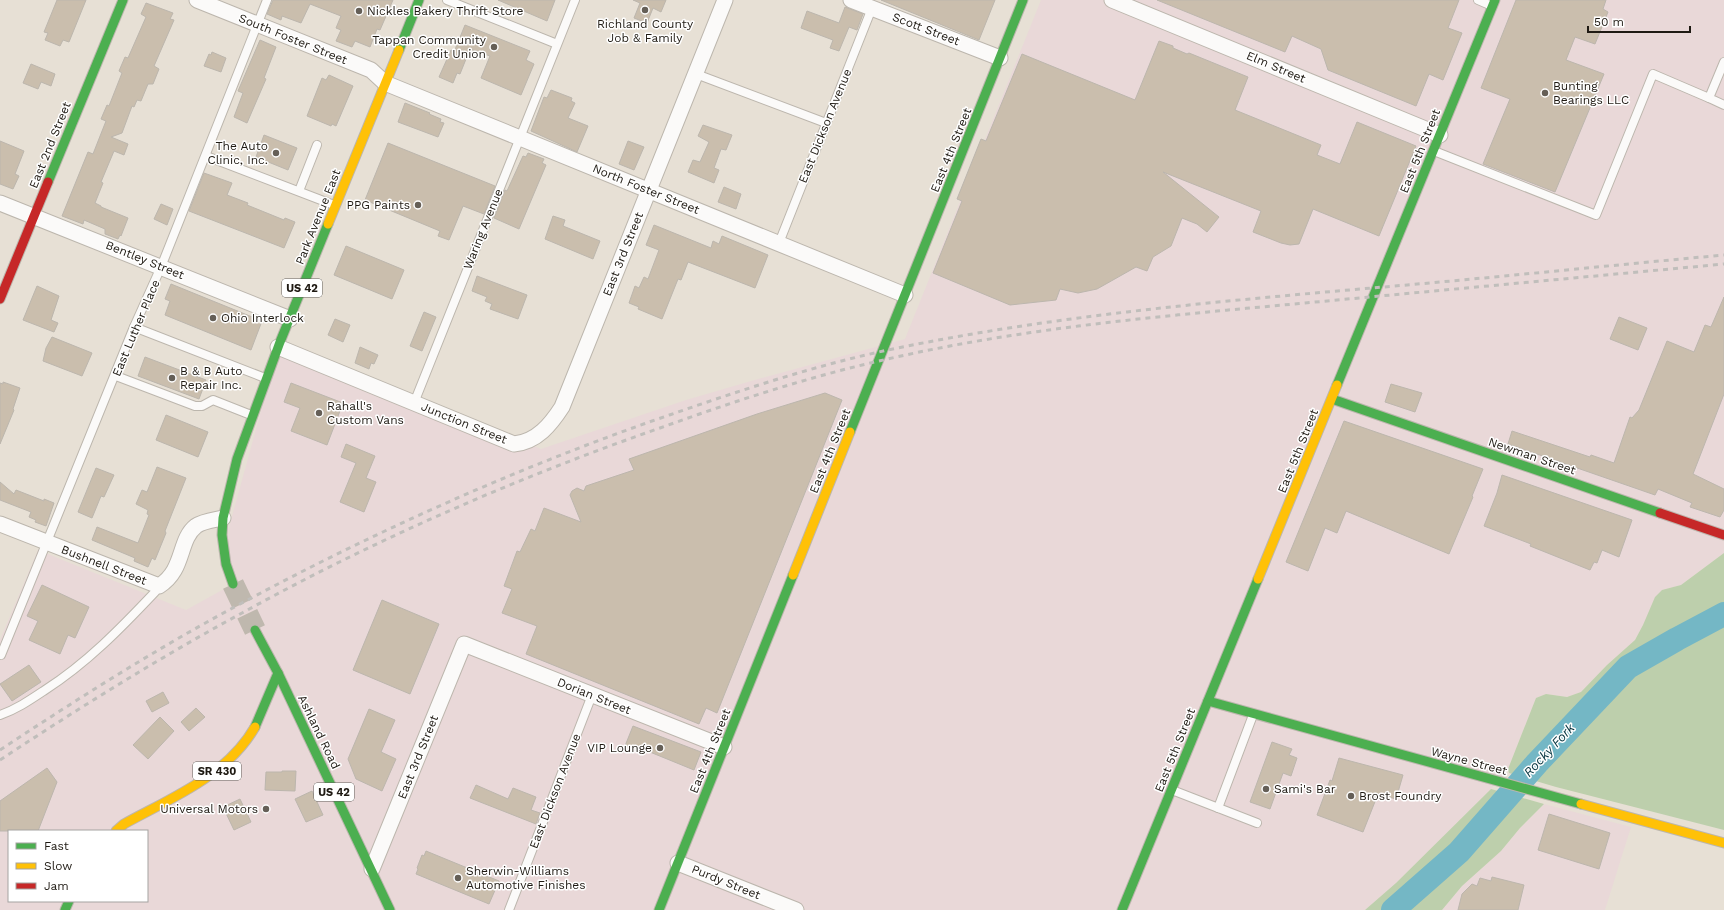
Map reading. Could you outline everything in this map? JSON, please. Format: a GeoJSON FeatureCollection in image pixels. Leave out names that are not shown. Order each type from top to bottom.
{"type":"FeatureCollection","features":[{"type":"Feature","properties":{"kind":"main road","name":"East 2nd Street"},"geometry":{"type":"LineString","coordinates":[[0,299],[123,0]]}},
{"type":"Feature","properties":{"kind":"main road","name":"Park Avenue East"},"geometry":{"type":"LineString","coordinates":[[233,584],[226,564],[223,549],[223,518],[237,459],[266,378],[420,0]]}},
{"type":"Feature","properties":{"kind":"main road","name":"East 4th Street"},"geometry":{"type":"LineString","coordinates":[[659,910],[1023,0]]}},
{"type":"Feature","properties":{"kind":"main road","name":"East 5th Street"},"geometry":{"type":"LineString","coordinates":[[1122,910],[1494,3]]}},
{"type":"Feature","properties":{"kind":"main road","name":"Newman Street"},"geometry":{"type":"LineString","coordinates":[[1332,399],[1724,535]]}},
{"type":"Feature","properties":{"kind":"main road","name":"US 42"},"geometry":{"type":"LineString","coordinates":[[255,630],[278,673]]}},
{"type":"Feature","properties":{"kind":"main road","name":"SR 430"},"geometry":{"type":"LineString","coordinates":[[117,830],[124,824],[211,775],[226,764],[246,742],[254,728],[278,673]]}},
{"type":"Feature","properties":{"kind":"main road","name":"Ashland Road"},"geometry":{"type":"LineString","coordinates":[[278,673],[372,869],[390,910]]}},
{"type":"Feature","properties":{"kind":"main road","name":"Wayne Street"},"geometry":{"type":"LineString","coordinates":[[1208,701],[1724,843]]}},
{"type":"Feature","properties":{"kind":"street","name":"South Foster Street"},"geometry":{"type":"LineString","coordinates":[[197,0],[371,70],[386,83]]}},
{"type":"Feature","properties":{"kind":"street","name":"East 3rd Street"},"geometry":{"type":"LineString","coordinates":[[538,436],[548,426],[562,407],[725,0]]}},
{"type":"Feature","properties":{"kind":"street","name":"Scott Street"},"geometry":{"type":"LineString","coordinates":[[851,0],[1000,58]]}},
{"type":"Feature","properties":{"kind":"street","name":"Elm Street"},"geometry":{"type":"LineString","coordinates":[[1112,0],[1137,5],[1440,135]]}},
{"type":"Feature","properties":{"kind":"street","name":"North Foster Street"},"geometry":{"type":"LineString","coordinates":[[386,83],[905,295]]}},
{"type":"Feature","properties":{"kind":"street","name":"Bentley Street"},"geometry":{"type":"LineString","coordinates":[[0,203],[290,319]]}},
{"type":"Feature","properties":{"kind":"street","name":"Junction Street"},"geometry":{"type":"LineString","coordinates":[[278,348],[514,444],[529,441],[538,436]]}},
{"type":"Feature","properties":{"kind":"street","name":"Bushnell Street"},"geometry":{"type":"LineString","coordinates":[[0,524],[159,586],[165,583],[175,571],[190,533],[196,526],[205,522],[223,518]]}},
{"type":"Feature","properties":{"kind":"street","name":"East 3rd Street"},"geometry":{"type":"LineString","coordinates":[[372,869],[464,644]]}},
{"type":"Feature","properties":{"kind":"street","name":"Dorian Street"},"geometry":{"type":"LineString","coordinates":[[464,644],[724,748]]}},
{"type":"Feature","properties":{"kind":"street","name":"Purdy Street"},"geometry":{"type":"LineString","coordinates":[[678,863],[796,910]]}},
{"type":"Feature","properties":{"kind":"lane","name":"East Luther Place"},"geometry":{"type":"LineString","coordinates":[[2,655],[46,542],[116,376],[134,327],[162,267],[267,0]]}},
{"type":"Feature","properties":{"kind":"lane"},"geometry":{"type":"LineString","coordinates":[[447,0],[557,44]]}},
{"type":"Feature","properties":{"kind":"lane","name":"Waring Avenue"},"geometry":{"type":"LineString","coordinates":[[414,403],[574,0]]}},
{"type":"Feature","properties":{"kind":"lane"},"geometry":{"type":"LineString","coordinates":[[1478,0],[1494,3]]}},
{"type":"Feature","properties":{"kind":"lane","name":"East Dickson Avenue"},"geometry":{"type":"LineString","coordinates":[[779,243],[872,8]]}},
{"type":"Feature","properties":{"kind":"lane"},"geometry":{"type":"LineString","coordinates":[[1709,98],[1724,62]]}},
{"type":"Feature","properties":{"kind":"lane"},"geometry":{"type":"LineString","coordinates":[[696,74],[826,123]]}},
{"type":"Feature","properties":{"kind":"lane"},"geometry":{"type":"LineString","coordinates":[[1433,151],[1596,215],[1653,74],[1724,105]]}},
{"type":"Feature","properties":{"kind":"lane"},"geometry":{"type":"LineString","coordinates":[[299,191],[317,145]]}},
{"type":"Feature","properties":{"kind":"lane"},"geometry":{"type":"LineString","coordinates":[[206,156],[336,205]]}},
{"type":"Feature","properties":{"kind":"lane"},"geometry":{"type":"LineString","coordinates":[[134,327],[266,378]]}},
{"type":"Feature","properties":{"kind":"lane"},"geometry":{"type":"LineString","coordinates":[[116,376],[195,406],[202,406],[213,400],[252,416]]}},
{"type":"Feature","properties":{"kind":"lane"},"geometry":{"type":"LineString","coordinates":[[0,715],[17,709],[68,675],[114,635],[159,586]]}},
{"type":"Feature","properties":{"kind":"lane","name":"East Dickson Avenue"},"geometry":{"type":"LineString","coordinates":[[508,910],[592,695]]}},
{"type":"Feature","properties":{"kind":"lane"},"geometry":{"type":"LineString","coordinates":[[1218,808],[1253,714]]}},
{"type":"Feature","properties":{"kind":"lane"},"geometry":{"type":"LineString","coordinates":[[1172,790],[1257,822]]}},
{"type":"Feature","properties":{"kind":"shaded area"},"geometry":{"type":"Polygon","coordinates":[[[1041,0],[1724,0],[1724,553],[1681,585],[1662,590],[1635,640],[1607,665],[1581,692],[1567,697],[1546,694],[1536,698],[1508,769],[1491,789],[1396,883],[1365,910],[0,910],[0,640],[38,550],[186,610],[233,584],[223,549],[280,342],[541,449],[686,400],[905,339],[1041,0]]]}},
{"type":"Feature","properties":{"kind":"shaded area"},"geometry":{"type":"Polygon","coordinates":[[[1544,804],[1631,827],[1605,910],[1442,910],[1462,886],[1501,851],[1520,828],[1544,804]]]}},
{"type":"Feature","properties":{"kind":"green space"},"geometry":{"type":"Polygon","coordinates":[[[1724,553],[1724,830],[1556,787],[1509,773],[1508,769],[1536,698],[1546,694],[1567,697],[1581,692],[1607,665],[1635,640],[1655,597],[1662,590],[1681,585],[1724,553]]]}},
{"type":"Feature","properties":{"kind":"green space"},"geometry":{"type":"Polygon","coordinates":[[[1491,789],[1544,804],[1520,828],[1501,851],[1462,886],[1442,910],[1365,910],[1396,883],[1491,789]]]}},
{"type":"Feature","properties":{"kind":"building"},"geometry":{"type":"Polygon","coordinates":[[[57,0],[86,0],[69,42],[63,40],[60,46],[45,40],[48,33],[44,32],[57,0]]]}},
{"type":"Feature","properties":{"kind":"building"},"geometry":{"type":"Polygon","coordinates":[[[273,0],[393,0],[380,30],[377,29],[370,47],[355,41],[352,47],[336,41],[341,30],[336,28],[341,16],[310,4],[301,23],[282,16],[281,20],[267,14],[273,0]]]}},
{"type":"Feature","properties":{"kind":"building"},"geometry":{"type":"Polygon","coordinates":[[[498,0],[555,0],[547,21],[498,0]]]}},
{"type":"Feature","properties":{"kind":"building","name":"Richland County Job & Family"},"geometry":{"type":"Polygon","coordinates":[[[633,0],[666,0],[661,12],[653,8],[647,23],[634,18],[640,3],[633,0]]]}},
{"type":"Feature","properties":{"kind":"building"},"geometry":{"type":"Polygon","coordinates":[[[881,0],[995,0],[979,40],[881,0]]]}},
{"type":"Feature","properties":{"kind":"building"},"geometry":{"type":"Polygon","coordinates":[[[1157,0],[1459,0],[1448,28],[1462,33],[1443,80],[1429,74],[1416,106],[1328,70],[1321,49],[1292,36],[1285,52],[1157,0]]]}},
{"type":"Feature","properties":{"kind":"building","name":"Bunting Bearings LLC"},"geometry":{"type":"Polygon","coordinates":[[[1516,0],[1606,0],[1603,9],[1608,12],[1595,44],[1575,37],[1566,60],[1604,74],[1555,192],[1483,164],[1510,99],[1481,88],[1516,0]]]}},
{"type":"Feature","properties":{"kind":"building"},"geometry":{"type":"Polygon","coordinates":[[[146,3],[173,13],[170,19],[174,20],[154,66],[159,69],[153,84],[148,84],[141,101],[137,100],[134,107],[132,106],[122,133],[111,137],[128,144],[124,155],[114,151],[101,182],[103,183],[95,203],[128,218],[121,236],[120,235],[118,239],[105,234],[105,229],[84,220],[83,224],[62,216],[88,152],[93,154],[106,121],[101,119],[107,105],[109,106],[122,73],[119,71],[125,57],[128,58],[146,17],[141,14],[146,3]]]}},
{"type":"Feature","properties":{"kind":"building"},"geometry":{"type":"Polygon","coordinates":[[[845,7],[863,14],[857,30],[849,27],[839,51],[830,48],[833,40],[801,28],[807,11],[839,23],[845,7]]]}},
{"type":"Feature","properties":{"kind":"building"},"geometry":{"type":"Polygon","coordinates":[[[465,25],[530,51],[526,60],[534,64],[521,95],[481,78],[490,56],[470,49],[460,74],[457,73],[453,83],[439,77],[451,50],[454,52],[465,25]]]}},
{"type":"Feature","properties":{"kind":"building"},"geometry":{"type":"Polygon","coordinates":[[[260,40],[276,47],[264,78],[266,79],[247,123],[234,117],[243,93],[238,91],[260,40]]]}},
{"type":"Feature","properties":{"kind":"building"},"geometry":{"type":"Polygon","coordinates":[[[1159,41],[1173,46],[1173,48],[1187,54],[1189,53],[1248,77],[1235,110],[1321,145],[1317,155],[1340,164],[1357,122],[1416,146],[1379,236],[1313,209],[1299,244],[1290,245],[1281,243],[1253,232],[1261,211],[1163,172],[1219,217],[1207,232],[1197,224],[1182,218],[1171,246],[1153,257],[1147,271],[1136,267],[1097,289],[1078,293],[1060,289],[1056,300],[1010,305],[933,273],[962,201],[957,199],[981,139],[986,141],[1022,54],[1135,100],[1159,41]]]}},
{"type":"Feature","properties":{"kind":"building"},"geometry":{"type":"Polygon","coordinates":[[[212,52],[226,58],[221,72],[204,66],[209,54],[211,55],[212,52]]]}},
{"type":"Feature","properties":{"kind":"building"},"geometry":{"type":"Polygon","coordinates":[[[31,64],[55,74],[51,86],[41,82],[38,89],[23,83],[31,64]]]}},
{"type":"Feature","properties":{"kind":"building"},"geometry":{"type":"Polygon","coordinates":[[[329,75],[353,86],[336,126],[332,124],[331,126],[307,116],[322,78],[326,80],[329,75]]]}},
{"type":"Feature","properties":{"kind":"building"},"geometry":{"type":"Polygon","coordinates":[[[551,90],[572,98],[571,101],[575,103],[568,118],[588,126],[577,152],[531,131],[544,97],[547,98],[551,90]]]}},
{"type":"Feature","properties":{"kind":"building"},"geometry":{"type":"Polygon","coordinates":[[[405,103],[441,119],[440,122],[444,123],[438,137],[398,122],[405,103]]]}},
{"type":"Feature","properties":{"kind":"building"},"geometry":{"type":"Polygon","coordinates":[[[703,125],[732,135],[726,150],[721,149],[714,168],[719,170],[714,183],[688,172],[693,160],[700,162],[709,142],[698,136],[703,125]]]}},
{"type":"Feature","properties":{"kind":"building","name":"The Auto Clinic, Inc."},"geometry":{"type":"Polygon","coordinates":[[[264,135],[297,148],[288,170],[256,157],[264,135]]]}},
{"type":"Feature","properties":{"kind":"building"},"geometry":{"type":"Polygon","coordinates":[[[0,141],[24,151],[15,174],[19,176],[13,189],[0,184],[0,141]]]}},
{"type":"Feature","properties":{"kind":"building"},"geometry":{"type":"Polygon","coordinates":[[[628,141],[644,147],[634,170],[619,164],[628,141]]]}},
{"type":"Feature","properties":{"kind":"building"},"geometry":{"type":"Polygon","coordinates":[[[388,143],[495,186],[484,214],[463,206],[449,240],[438,236],[440,231],[365,200],[388,143]]]}},
{"type":"Feature","properties":{"kind":"building"},"geometry":{"type":"Polygon","coordinates":[[[528,153],[544,159],[542,163],[546,165],[519,229],[494,218],[505,190],[507,191],[523,156],[526,157],[528,153]]]}},
{"type":"Feature","properties":{"kind":"building"},"geometry":{"type":"Polygon","coordinates":[[[204,173],[232,183],[227,195],[284,220],[285,218],[295,222],[284,248],[189,211],[204,173]]]}},
{"type":"Feature","properties":{"kind":"building"},"geometry":{"type":"Polygon","coordinates":[[[724,187],[741,194],[736,209],[718,202],[724,187]]]}},
{"type":"Feature","properties":{"kind":"building"},"geometry":{"type":"Polygon","coordinates":[[[161,204],[173,209],[167,225],[154,219],[161,204]]]}},
{"type":"Feature","properties":{"kind":"building"},"geometry":{"type":"Polygon","coordinates":[[[553,216],[565,220],[563,226],[600,241],[593,259],[545,239],[553,216]]]}},
{"type":"Feature","properties":{"kind":"building"},"geometry":{"type":"Polygon","coordinates":[[[654,225],[711,248],[713,241],[719,244],[722,236],[768,255],[755,288],[688,262],[681,280],[678,279],[662,319],[638,309],[639,307],[629,303],[635,286],[639,288],[644,277],[648,279],[659,250],[646,245],[654,225]]]}},
{"type":"Feature","properties":{"kind":"building"},"geometry":{"type":"Polygon","coordinates":[[[346,246],[404,270],[392,299],[334,275],[346,246]]]}},
{"type":"Feature","properties":{"kind":"building"},"geometry":{"type":"Polygon","coordinates":[[[477,276],[527,295],[518,319],[490,309],[492,304],[485,301],[487,297],[472,291],[477,276]]]}},
{"type":"Feature","properties":{"kind":"building","name":"Ohio Interlock"},"geometry":{"type":"Polygon","coordinates":[[[171,284],[262,321],[251,350],[165,315],[170,301],[165,299],[171,284]]]}},
{"type":"Feature","properties":{"kind":"building"},"geometry":{"type":"Polygon","coordinates":[[[37,286],[59,296],[51,320],[58,323],[54,332],[23,320],[37,286]]]}},
{"type":"Feature","properties":{"kind":"building"},"geometry":{"type":"Polygon","coordinates":[[[1724,297],[1724,394],[1693,474],[1724,489],[1724,510],[1720,517],[1690,507],[1692,503],[1658,489],[1655,495],[1508,444],[1512,431],[1590,457],[1591,455],[1614,463],[1630,417],[1632,418],[1639,410],[1667,341],[1694,352],[1705,325],[1711,327],[1724,297]]]}},
{"type":"Feature","properties":{"kind":"building"},"geometry":{"type":"Polygon","coordinates":[[[424,312],[436,317],[422,351],[410,346],[424,312]]]}},
{"type":"Feature","properties":{"kind":"building"},"geometry":{"type":"Polygon","coordinates":[[[1619,317],[1647,328],[1638,350],[1610,339],[1619,317]]]}},
{"type":"Feature","properties":{"kind":"building"},"geometry":{"type":"Polygon","coordinates":[[[335,319],[350,325],[343,342],[328,335],[335,319]]]}},
{"type":"Feature","properties":{"kind":"building"},"geometry":{"type":"Polygon","coordinates":[[[52,337],[92,353],[82,376],[43,361],[46,348],[52,337]]]}},
{"type":"Feature","properties":{"kind":"building"},"geometry":{"type":"Polygon","coordinates":[[[360,347],[378,355],[374,364],[371,363],[369,369],[355,363],[360,347]]]}},
{"type":"Feature","properties":{"kind":"building","name":"B & B Auto Repair Inc."},"geometry":{"type":"Polygon","coordinates":[[[145,357],[206,380],[199,399],[138,376],[145,357]]]}},
{"type":"Feature","properties":{"kind":"building"},"geometry":{"type":"Polygon","coordinates":[[[3,382],[20,388],[13,409],[14,410],[0,444],[0,383],[3,384],[3,382]]]}},
{"type":"Feature","properties":{"kind":"building","name":"Rahall's Custom Vans"},"geometry":{"type":"Polygon","coordinates":[[[291,383],[343,403],[327,445],[291,431],[300,408],[284,402],[291,383]]]}},
{"type":"Feature","properties":{"kind":"building"},"geometry":{"type":"Polygon","coordinates":[[[1391,384],[1422,393],[1415,412],[1385,402],[1391,384]]]}},
{"type":"Feature","properties":{"kind":"building"},"geometry":{"type":"Polygon","coordinates":[[[825,393],[842,400],[717,713],[706,708],[699,724],[526,654],[537,626],[502,613],[512,589],[504,586],[517,551],[520,552],[531,529],[535,531],[544,508],[581,522],[570,495],[572,491],[577,488],[584,491],[586,486],[634,470],[629,459],[757,414],[825,393]]]}},
{"type":"Feature","properties":{"kind":"building"},"geometry":{"type":"Polygon","coordinates":[[[166,415],[208,432],[198,457],[156,440],[166,415]]]}},
{"type":"Feature","properties":{"kind":"building"},"geometry":{"type":"Polygon","coordinates":[[[1344,421],[1483,469],[1449,554],[1346,511],[1337,533],[1325,528],[1308,571],[1286,562],[1344,421]]]}},
{"type":"Feature","properties":{"kind":"building"},"geometry":{"type":"Polygon","coordinates":[[[346,444],[375,456],[366,478],[376,482],[364,512],[340,502],[356,463],[341,457],[346,444]]]}},
{"type":"Feature","properties":{"kind":"building"},"geometry":{"type":"Polygon","coordinates":[[[157,467],[186,478],[155,560],[152,558],[148,567],[134,561],[135,558],[92,540],[97,527],[138,543],[149,515],[147,514],[148,510],[136,504],[142,490],[147,492],[157,467]]]}},
{"type":"Feature","properties":{"kind":"building"},"geometry":{"type":"Polygon","coordinates":[[[96,468],[114,475],[104,497],[101,496],[92,518],[78,512],[96,468]]]}},
{"type":"Feature","properties":{"kind":"building"},"geometry":{"type":"Polygon","coordinates":[[[1502,475],[1632,520],[1619,557],[1602,550],[1597,563],[1594,562],[1590,570],[1530,546],[1531,544],[1484,526],[1497,493],[1502,475]]]}},
{"type":"Feature","properties":{"kind":"building"},"geometry":{"type":"Polygon","coordinates":[[[0,482],[14,494],[16,490],[44,501],[44,499],[54,503],[46,526],[35,522],[36,520],[29,517],[31,512],[0,500],[0,482]]]}},
{"type":"Feature","properties":{"kind":"building"},"geometry":{"type":"Polygon","coordinates":[[[42,585],[89,607],[75,638],[68,635],[60,654],[29,640],[38,621],[27,616],[42,585]]]}},
{"type":"Feature","properties":{"kind":"building"},"geometry":{"type":"Polygon","coordinates":[[[382,600],[439,624],[410,694],[353,670],[382,600]]]}},
{"type":"Feature","properties":{"kind":"building"},"geometry":{"type":"Polygon","coordinates":[[[29,665],[41,682],[12,701],[0,684],[29,665]]]}},
{"type":"Feature","properties":{"kind":"building"},"geometry":{"type":"Polygon","coordinates":[[[163,692],[169,703],[152,712],[146,701],[163,692]]]}},
{"type":"Feature","properties":{"kind":"building"},"geometry":{"type":"Polygon","coordinates":[[[196,708],[205,717],[189,731],[181,722],[196,708]]]}},
{"type":"Feature","properties":{"kind":"building"},"geometry":{"type":"Polygon","coordinates":[[[369,709],[395,720],[381,752],[396,759],[382,791],[356,779],[348,759],[369,709]]]}},
{"type":"Feature","properties":{"kind":"building"},"geometry":{"type":"Polygon","coordinates":[[[160,717],[174,731],[148,759],[133,745],[160,717]]]}},
{"type":"Feature","properties":{"kind":"building","name":"VIP Lounge"},"geometry":{"type":"Polygon","coordinates":[[[633,726],[701,752],[694,770],[645,750],[644,754],[625,746],[633,726]]]}},
{"type":"Feature","properties":{"kind":"building","name":"Sami's Bar"},"geometry":{"type":"Polygon","coordinates":[[[1272,742],[1292,749],[1289,755],[1297,758],[1291,776],[1283,773],[1270,809],[1250,802],[1272,742]]]}},
{"type":"Feature","properties":{"kind":"building","name":"Brost Foundry"},"geometry":{"type":"Polygon","coordinates":[[[1339,758],[1403,775],[1396,799],[1378,794],[1363,832],[1317,815],[1330,780],[1332,781],[1339,758]]]}},
{"type":"Feature","properties":{"kind":"building"},"geometry":{"type":"Polygon","coordinates":[[[47,768],[57,782],[38,830],[0,831],[0,801],[47,768]]]}},
{"type":"Feature","properties":{"kind":"building"},"geometry":{"type":"Polygon","coordinates":[[[296,771],[295,791],[265,790],[266,772],[296,771]]]}},
{"type":"Feature","properties":{"kind":"building"},"geometry":{"type":"Polygon","coordinates":[[[476,785],[508,799],[513,788],[536,797],[531,810],[540,813],[536,824],[470,798],[476,785]]]}},
{"type":"Feature","properties":{"kind":"building"},"geometry":{"type":"Polygon","coordinates":[[[312,791],[323,815],[306,822],[295,799],[312,791]]]}},
{"type":"Feature","properties":{"kind":"building"},"geometry":{"type":"Polygon","coordinates":[[[240,799],[251,822],[234,830],[223,807],[240,799]]]}},
{"type":"Feature","properties":{"kind":"building"},"geometry":{"type":"Polygon","coordinates":[[[1549,814],[1610,833],[1599,869],[1538,850],[1549,814]]]}},
{"type":"Feature","properties":{"kind":"building","name":"Sherwin-Williams Automotive Finishes"},"geometry":{"type":"Polygon","coordinates":[[[426,851],[499,881],[489,904],[416,874],[422,855],[424,856],[426,851]]]}},
{"type":"Feature","properties":{"kind":"building"},"geometry":{"type":"Polygon","coordinates":[[[1492,877],[1524,885],[1518,910],[1458,910],[1462,894],[1472,884],[1477,886],[1480,878],[1491,881],[1492,877]]]}},
{"type":"Feature","properties":{"kind":"waterway","name":"Rocky Fork"},"geometry":{"type":"LineString","coordinates":[[1393,910],[1459,852],[1537,763],[1628,667],[1724,614]]}},
{"type":"Feature","properties":{"kind":"tunnel"},"geometry":{"type":"LineString","coordinates":[[233,584],[255,630]]}},
{"type":"Feature","properties":{"kind":"railway"},"geometry":{"type":"LineString","coordinates":[[0,750],[89,692],[180,637],[292,577],[393,527],[495,482],[599,440],[711,401],[828,364],[947,338],[1123,312],[1724,255]]}},
{"type":"Feature","properties":{"kind":"railway"},"geometry":{"type":"LineString","coordinates":[[0,760],[59,721],[211,630],[293,586],[395,535],[500,489],[606,447],[714,409],[796,383],[879,361],[932,350],[985,340],[1091,324],[1724,264]]}},
{"type":"Feature","properties":{"kind":"traffic: fast"},"geometry":{"type":"LineString","coordinates":[[48,182],[123,0]]}},
{"type":"Feature","properties":{"kind":"traffic: fast"},"geometry":{"type":"LineString","coordinates":[[399,50],[419,0]]}},
{"type":"Feature","properties":{"kind":"traffic: fast"},"geometry":{"type":"LineString","coordinates":[[850,432],[1023,0]]}},
{"type":"Feature","properties":{"kind":"traffic: fast"},"geometry":{"type":"LineString","coordinates":[[1337,385],[1495,0]]}},
{"type":"Feature","properties":{"kind":"traffic: fast"},"geometry":{"type":"LineString","coordinates":[[233,584],[226,564],[222,535],[223,518],[237,459],[280,342],[328,224]]}},
{"type":"Feature","properties":{"kind":"traffic: fast"},"geometry":{"type":"LineString","coordinates":[[1332,399],[1660,513]]}},
{"type":"Feature","properties":{"kind":"traffic: fast"},"geometry":{"type":"LineString","coordinates":[[659,910],[793,575]]}},
{"type":"Feature","properties":{"kind":"traffic: fast"},"geometry":{"type":"LineString","coordinates":[[1122,910],[1258,579]]}},
{"type":"Feature","properties":{"kind":"traffic: fast"},"geometry":{"type":"LineString","coordinates":[[255,630],[278,673],[390,910]]}},
{"type":"Feature","properties":{"kind":"traffic: fast"},"geometry":{"type":"LineString","coordinates":[[255,727],[278,673]]}},
{"type":"Feature","properties":{"kind":"traffic: fast"},"geometry":{"type":"LineString","coordinates":[[1208,701],[1581,804]]}},
{"type":"Feature","properties":{"kind":"traffic: fast"},"geometry":{"type":"LineString","coordinates":[[65,910],[69,902]]}},
{"type":"Feature","properties":{"kind":"traffic: slow"},"geometry":{"type":"LineString","coordinates":[[328,224],[399,50]]}},
{"type":"Feature","properties":{"kind":"traffic: slow"},"geometry":{"type":"LineString","coordinates":[[1258,579],[1337,385]]}},
{"type":"Feature","properties":{"kind":"traffic: slow"},"geometry":{"type":"LineString","coordinates":[[793,575],[850,432]]}},
{"type":"Feature","properties":{"kind":"traffic: slow"},"geometry":{"type":"LineString","coordinates":[[117,830],[124,824],[179,795],[214,772],[243,744],[255,727]]}},
{"type":"Feature","properties":{"kind":"traffic: slow"},"geometry":{"type":"LineString","coordinates":[[1581,804],[1724,843]]}},
{"type":"Feature","properties":{"kind":"traffic: jam"},"geometry":{"type":"LineString","coordinates":[[0,299],[48,182]]}},
{"type":"Feature","properties":{"kind":"traffic: jam"},"geometry":{"type":"LineString","coordinates":[[1660,513],[1724,535]]}},
{"type":"Feature","properties":{"kind":"place","name":"Richland County Job & Family"},"geometry":{"type":"Point","coordinates":[645,10]}},
{"type":"Feature","properties":{"kind":"place","name":"Nickles Bakery Thrift Store"},"geometry":{"type":"Point","coordinates":[359,11]}},
{"type":"Feature","properties":{"kind":"place","name":"Tappan Community Credit Union"},"geometry":{"type":"Point","coordinates":[494,47]}},
{"type":"Feature","properties":{"kind":"place","name":"Bunting Bearings LLC"},"geometry":{"type":"Point","coordinates":[1545,93]}},
{"type":"Feature","properties":{"kind":"place","name":"The Auto Clinic, Inc."},"geometry":{"type":"Point","coordinates":[276,153]}},
{"type":"Feature","properties":{"kind":"place","name":"PPG Paints"},"geometry":{"type":"Point","coordinates":[418,205]}},
{"type":"Feature","properties":{"kind":"place","name":"Ohio Interlock"},"geometry":{"type":"Point","coordinates":[213,318]}},
{"type":"Feature","properties":{"kind":"place","name":"B & B Auto Repair Inc."},"geometry":{"type":"Point","coordinates":[172,378]}},
{"type":"Feature","properties":{"kind":"place","name":"Rahall's Custom Vans"},"geometry":{"type":"Point","coordinates":[319,413]}},
{"type":"Feature","properties":{"kind":"place","name":"VIP Lounge"},"geometry":{"type":"Point","coordinates":[660,748]}},
{"type":"Feature","properties":{"kind":"place","name":"Sami's Bar"},"geometry":{"type":"Point","coordinates":[1266,789]}},
{"type":"Feature","properties":{"kind":"place","name":"Brost Foundry"},"geometry":{"type":"Point","coordinates":[1351,796]}},
{"type":"Feature","properties":{"kind":"place","name":"Universal Motors"},"geometry":{"type":"Point","coordinates":[266,809]}},
{"type":"Feature","properties":{"kind":"place","name":"Sherwin-Williams Automotive Finishes"},"geometry":{"type":"Point","coordinates":[458,878]}}]}
